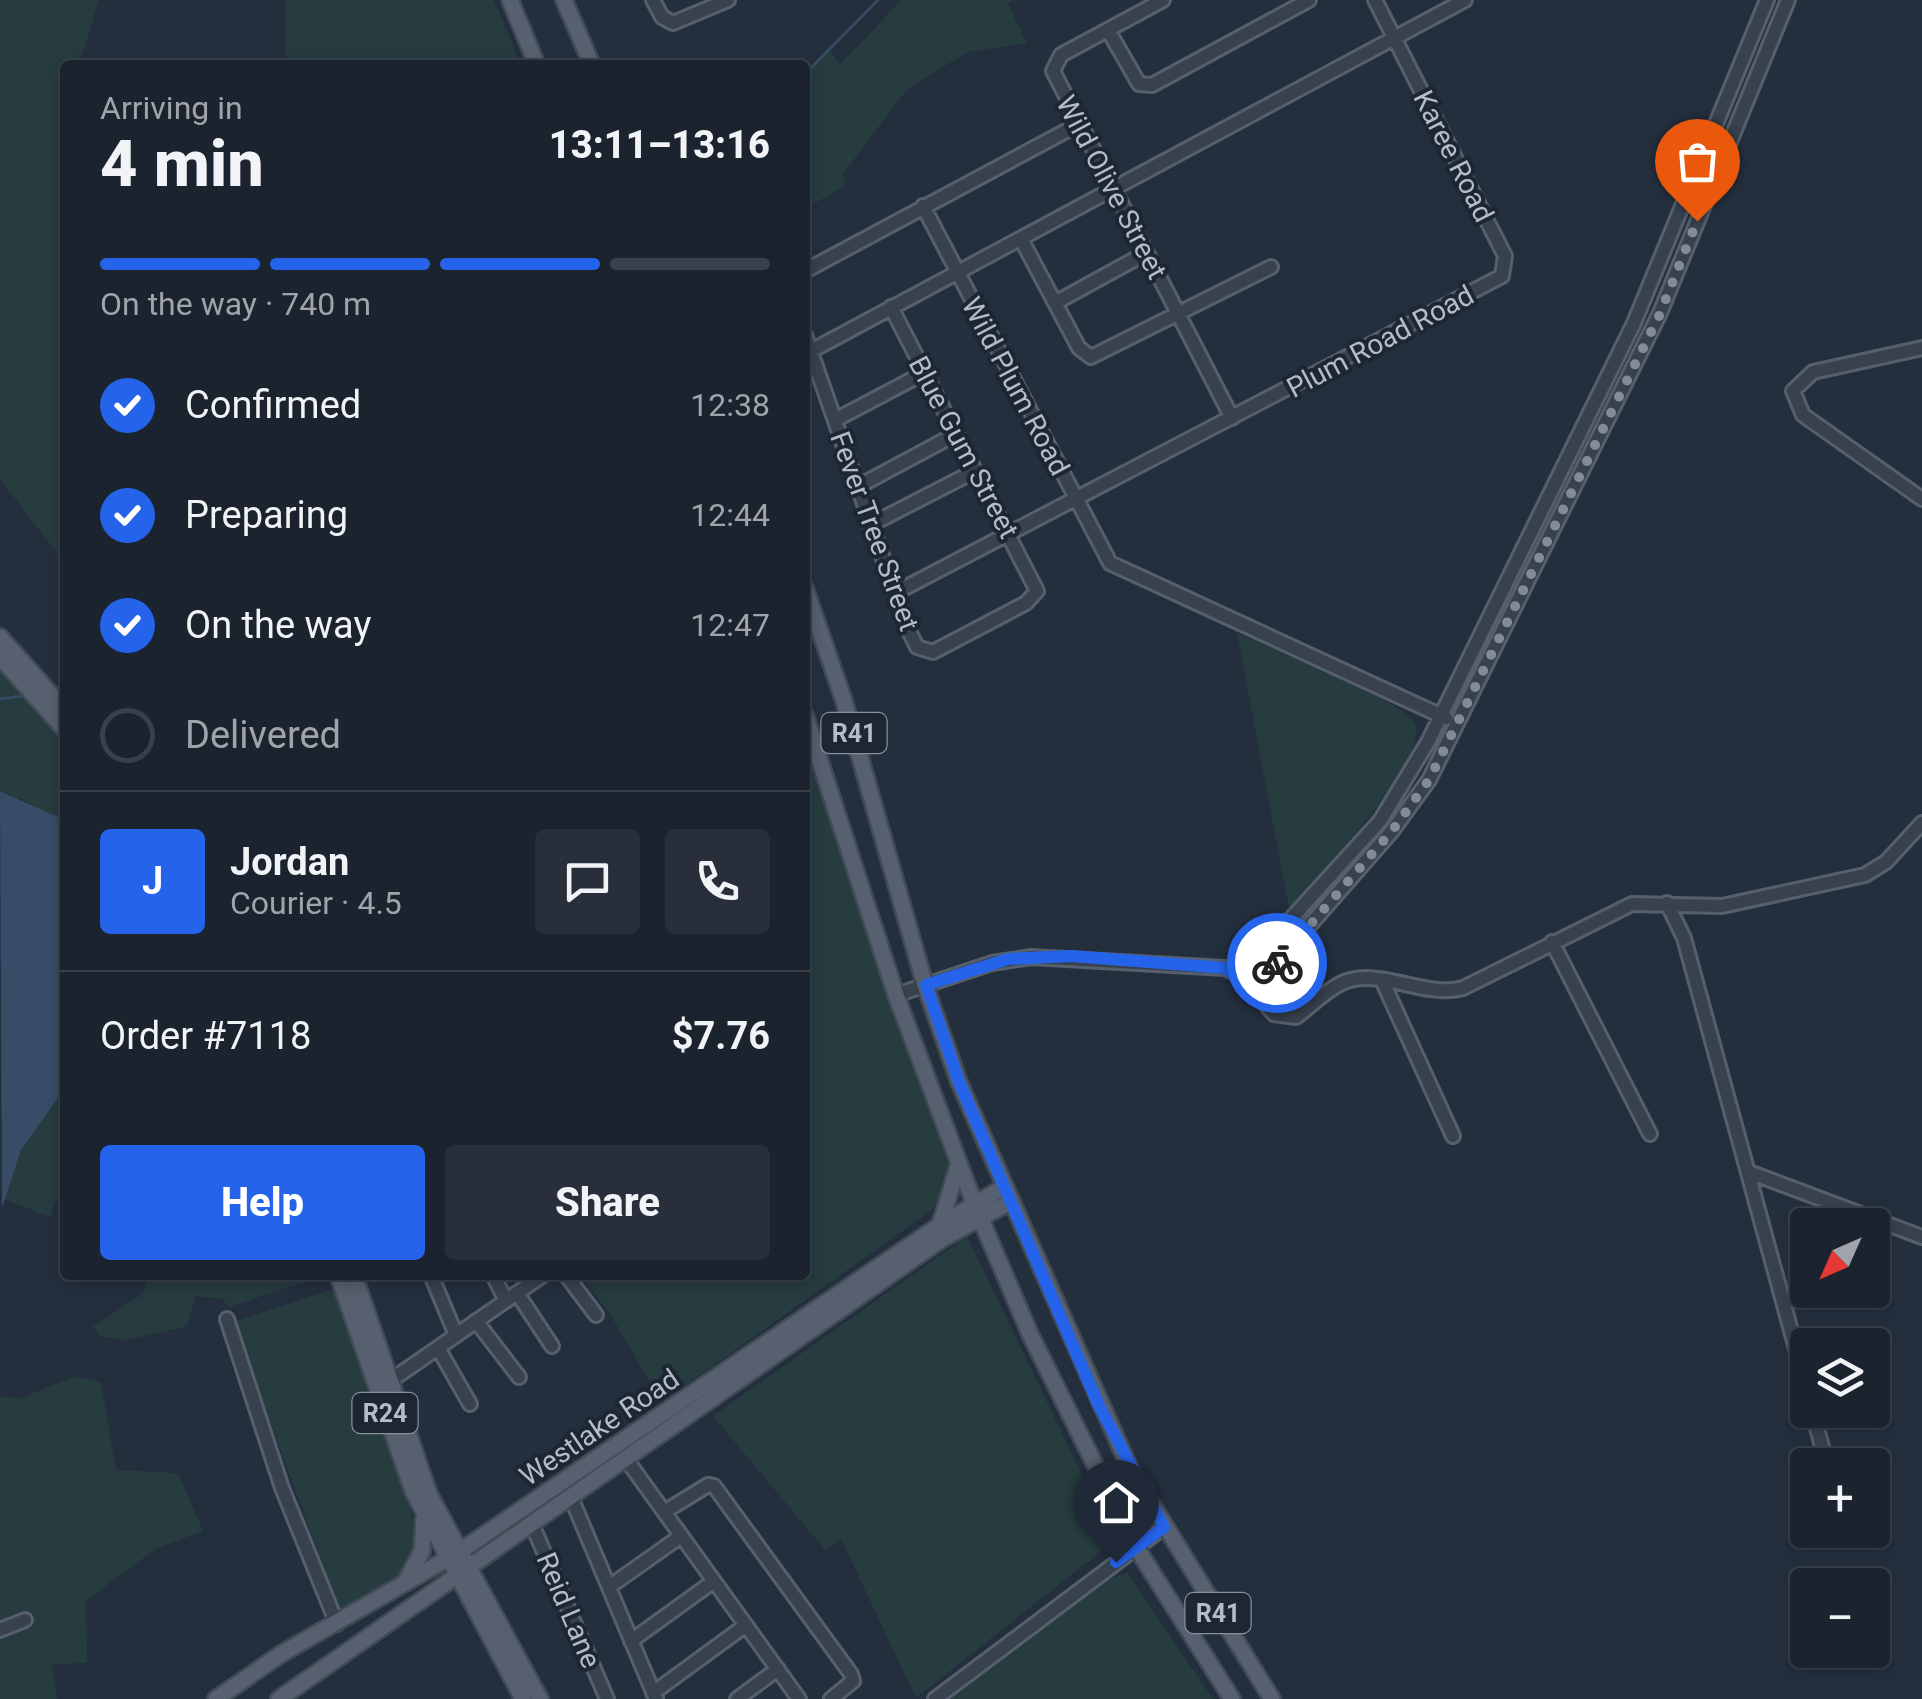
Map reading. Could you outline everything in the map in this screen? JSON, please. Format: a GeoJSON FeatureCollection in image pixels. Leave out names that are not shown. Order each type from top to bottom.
{"type":"FeatureCollection","features":[{"type":"Feature","properties":{"kind":"main road"},"geometry":{"type":"LineString","coordinates":[[510,0],[535,60]]}},
{"type":"Feature","properties":{"kind":"main road"},"geometry":{"type":"LineString","coordinates":[[564,0],[590,60]]}},
{"type":"Feature","properties":{"kind":"main road","name":"R41"},"geometry":{"type":"LineString","coordinates":[[810,602],[844,701],[926,985],[959,1082],[1099,1406],[1164,1527],[1272,1699]]}},
{"type":"Feature","properties":{"kind":"main road"},"geometry":{"type":"LineString","coordinates":[[0,637],[60,704]]}},
{"type":"Feature","properties":{"kind":"main road"},"geometry":{"type":"LineString","coordinates":[[0,657],[60,724]]}},
{"type":"Feature","properties":{"kind":"main road","name":"R41"},"geometry":{"type":"LineString","coordinates":[[810,729],[896,994],[978,1211],[1065,1410],[1136,1547],[1232,1699]]}},
{"type":"Feature","properties":{"kind":"main road"},"geometry":{"type":"LineString","coordinates":[[940,1226],[956,1184],[959,1162]]}},
{"type":"Feature","properties":{"kind":"main road","name":"Westlake Road"},"geometry":{"type":"LineString","coordinates":[[216,1699],[297,1645],[452,1556],[940,1226],[1007,1195]]}},
{"type":"Feature","properties":{"kind":"main road","name":"Westlake Road"},"geometry":{"type":"LineString","coordinates":[[279,1699],[978,1211]]}},
{"type":"Feature","properties":{"kind":"main road","name":"R24"},"geometry":{"type":"LineString","coordinates":[[340,1280],[424,1516],[540,1699]]}},
{"type":"Feature","properties":{"kind":"main road","name":"R24"},"geometry":{"type":"LineString","coordinates":[[356,1280],[452,1556]]}},
{"type":"Feature","properties":{"kind":"main road"},"geometry":{"type":"LineString","coordinates":[[401,1588],[419,1559],[424,1516]]}},
{"type":"Feature","properties":{"kind":"main road","name":"R24"},"geometry":{"type":"LineString","coordinates":[[462,1572],[522,1699]]}},
{"type":"Feature","properties":{"kind":"main road"},"geometry":{"type":"LineString","coordinates":[[297,1645],[317,1673]]}},
{"type":"Feature","properties":{"kind":"street"},"geometry":{"type":"LineString","coordinates":[[653,0],[662,17],[673,23],[720,2]]}},
{"type":"Feature","properties":{"kind":"street","name":"Wild Olive Street"},"geometry":{"type":"LineString","coordinates":[[1163,0],[1061,55],[1052,67],[1232,418]]}},
{"type":"Feature","properties":{"kind":"street"},"geometry":{"type":"LineString","coordinates":[[1108,30],[1132,77],[1146,86],[1310,0]]}},
{"type":"Feature","properties":{"kind":"street","name":"Karee Road"},"geometry":{"type":"LineString","coordinates":[[1376,0],[1505,256],[1502,276]]}},
{"type":"Feature","properties":{"kind":"street","name":"Wild Plum Road"},"geometry":{"type":"LineString","coordinates":[[1457,724],[1115,566],[1100,548],[957,274],[1465,0]]}},
{"type":"Feature","properties":{"kind":"street"},"geometry":{"type":"LineString","coordinates":[[1240,975],[1380,821],[1441,716],[1634,323],[1767,0]]}},
{"type":"Feature","properties":{"kind":"street"},"geometry":{"type":"LineString","coordinates":[[1254,988],[1414,803],[1457,724],[1660,314],[1788,0]]}},
{"type":"Feature","properties":{"kind":"street"},"geometry":{"type":"LineString","coordinates":[[810,268],[1078,124]]}},
{"type":"Feature","properties":{"kind":"street"},"geometry":{"type":"LineString","coordinates":[[811,351],[957,274],[923,206]]}},
{"type":"Feature","properties":{"kind":"street"},"geometry":{"type":"LineString","coordinates":[[1020,239],[1080,348],[1091,358],[1271,267]]}},
{"type":"Feature","properties":{"kind":"street"},"geometry":{"type":"LineString","coordinates":[[1055,303],[1146,253]]}},
{"type":"Feature","properties":{"kind":"street","name":"Plum Road Road"},"geometry":{"type":"LineString","coordinates":[[895,593],[1502,276]]}},
{"type":"Feature","properties":{"kind":"street","name":"Blue Gum Street"},"geometry":{"type":"LineString","coordinates":[[891,308],[1036,586]]}},
{"type":"Feature","properties":{"kind":"street"},"geometry":{"type":"LineString","coordinates":[[1922,348],[1813,372],[1793,390],[1803,415],[1922,499]]}},
{"type":"Feature","properties":{"kind":"street","name":"Fever Tree Street"},"geometry":{"type":"LineString","coordinates":[[811,351],[914,643],[933,652],[1031,601],[1036,586]]}},
{"type":"Feature","properties":{"kind":"street"},"geometry":{"type":"LineString","coordinates":[[835,420],[924,373]]}},
{"type":"Feature","properties":{"kind":"street"},"geometry":{"type":"LineString","coordinates":[[859,486],[956,434]]}},
{"type":"Feature","properties":{"kind":"street"},"geometry":{"type":"LineString","coordinates":[[870,525],[975,472]]}},
{"type":"Feature","properties":{"kind":"street"},"geometry":{"type":"LineString","coordinates":[[896,994],[992,963],[1031,957],[1188,965],[1225,968],[1240,975],[1262,1003],[1286,1018],[1296,1018],[1342,983],[1382,980],[1405,987],[1458,990],[1618,908],[1642,902],[1722,906],[1866,876],[1886,862],[1922,823]]}},
{"type":"Feature","properties":{"kind":"street"},"geometry":{"type":"LineString","coordinates":[[1667,903],[1684,938],[1791,1328]]}},
{"type":"Feature","properties":{"kind":"street"},"geometry":{"type":"LineString","coordinates":[[1552,942],[1650,1134]]}},
{"type":"Feature","properties":{"kind":"street"},"geometry":{"type":"LineString","coordinates":[[1382,980],[1453,1136]]}},
{"type":"Feature","properties":{"kind":"street"},"geometry":{"type":"LineString","coordinates":[[1748,1172],[1922,1237]]}},
{"type":"Feature","properties":{"kind":"street"},"geometry":{"type":"LineString","coordinates":[[433,1280],[456,1335]]}},
{"type":"Feature","properties":{"kind":"street"},"geometry":{"type":"LineString","coordinates":[[497,1280],[552,1346]]}},
{"type":"Feature","properties":{"kind":"street"},"geometry":{"type":"LineString","coordinates":[[390,1381],[536,1280]]}},
{"type":"Feature","properties":{"kind":"street"},"geometry":{"type":"LineString","coordinates":[[570,1280],[596,1314]]}},
{"type":"Feature","properties":{"kind":"street"},"geometry":{"type":"LineString","coordinates":[[227,1319],[282,1488],[337,1624]]}},
{"type":"Feature","properties":{"kind":"street"},"geometry":{"type":"LineString","coordinates":[[476,1321],[518,1377]]}},
{"type":"Feature","properties":{"kind":"street"},"geometry":{"type":"LineString","coordinates":[[438,1348],[470,1404]]}},
{"type":"Feature","properties":{"kind":"street"},"geometry":{"type":"LineString","coordinates":[[626,1459],[800,1699]]}},
{"type":"Feature","properties":{"kind":"street"},"geometry":{"type":"LineString","coordinates":[[664,1512],[708,1485],[714,1486],[851,1674],[853,1681],[831,1699]]}},
{"type":"Feature","properties":{"kind":"street"},"geometry":{"type":"LineString","coordinates":[[570,1495],[654,1696],[746,1625]]}},
{"type":"Feature","properties":{"kind":"street","name":"Reid Lane"},"geometry":{"type":"LineString","coordinates":[[531,1522],[607,1699]]}},
{"type":"Feature","properties":{"kind":"street"},"geometry":{"type":"LineString","coordinates":[[935,1699],[1164,1527]]}},
{"type":"Feature","properties":{"kind":"street"},"geometry":{"type":"LineString","coordinates":[[609,1587],[682,1536]]}},
{"type":"Feature","properties":{"kind":"street"},"geometry":{"type":"LineString","coordinates":[[631,1641],[714,1580]]}},
{"type":"Feature","properties":{"kind":"street"},"geometry":{"type":"LineString","coordinates":[[0,1630],[24,1620]]}},
{"type":"Feature","properties":{"kind":"street"},"geometry":{"type":"LineString","coordinates":[[737,1699],[778,1669]]}},
{"type":"Feature","properties":{"kind":"green space"},"geometry":{"type":"Polygon","coordinates":[[[0,0],[99,0],[81,60],[60,60],[60,557],[0,479],[0,0]]]}},
{"type":"Feature","properties":{"kind":"green space"},"geometry":{"type":"Polygon","coordinates":[[[286,0],[494,0],[519,60],[286,60],[286,0]]]}},
{"type":"Feature","properties":{"kind":"green space"},"geometry":{"type":"Polygon","coordinates":[[[902,0],[1013,0],[1008,4],[1027,43],[968,52],[907,89],[843,174],[846,185],[810,206],[810,68],[830,50],[840,64],[902,0]]]}},
{"type":"Feature","properties":{"kind":"green space"},"geometry":{"type":"Polygon","coordinates":[[[1237,633],[1360,688],[1404,712],[1414,722],[1416,739],[1390,788],[1289,908],[1237,633]]]}},
{"type":"Feature","properties":{"kind":"green space"},"geometry":{"type":"Polygon","coordinates":[[[0,671],[60,737],[60,818],[0,790],[0,671]]]}},
{"type":"Feature","properties":{"kind":"green space"},"geometry":{"type":"Polygon","coordinates":[[[810,764],[948,1164],[948,1181],[932,1210],[662,1402],[610,1314],[584,1280],[810,1280],[810,764]]]}},
{"type":"Feature","properties":{"kind":"green space"},"geometry":{"type":"Polygon","coordinates":[[[60,1095],[60,1190],[50,1217],[4,1199],[21,1150],[60,1095]]]}},
{"type":"Feature","properties":{"kind":"green space"},"geometry":{"type":"Polygon","coordinates":[[[967,1236],[1114,1541],[916,1698],[841,1539],[826,1551],[713,1416],[967,1236]]]}},
{"type":"Feature","properties":{"kind":"green space"},"geometry":{"type":"Polygon","coordinates":[[[147,1280],[312,1280],[229,1307],[222,1299],[195,1296],[187,1326],[128,1340],[99,1336],[93,1327],[143,1293],[147,1280]]]}},
{"type":"Feature","properties":{"kind":"green space"},"geometry":{"type":"Polygon","coordinates":[[[333,1289],[412,1514],[418,1547],[396,1584],[340,1611],[233,1322],[333,1289]]]}},
{"type":"Feature","properties":{"kind":"green space"},"geometry":{"type":"Polygon","coordinates":[[[76,1376],[101,1383],[116,1470],[178,1473],[203,1531],[156,1549],[86,1600],[87,1663],[52,1664],[57,1699],[0,1699],[0,1396],[18,1399],[76,1376]]]}},
{"type":"Feature","properties":{"kind":"green space"},"geometry":{"type":"Polygon","coordinates":[[[1127,1572],[1213,1699],[946,1699],[1109,1580],[1127,1572]]]}},
{"type":"Feature","properties":{"kind":"water"},"geometry":{"type":"Polygon","coordinates":[[[0,791],[60,818],[60,1095],[21,1150],[2,1208],[0,791]]]}},
{"type":"Feature","properties":{"kind":"waterway"},"geometry":{"type":"LineString","coordinates":[[810,69],[878,0]]}},
{"type":"Feature","properties":{"kind":"waterway"},"geometry":{"type":"LineString","coordinates":[[0,699],[22,696]]}},
{"type":"Feature","properties":{"kind":"way so far"},"geometry":{"type":"LineString","coordinates":[[1277,963],[1392,831],[1429,780],[1593,442],[1660,314],[1697,221]]}},
{"type":"Feature","properties":{"kind":"route"},"geometry":{"type":"LineString","coordinates":[[1116,1562],[1164,1527],[1099,1406],[959,1082],[926,985],[1008,959],[1071,956],[1225,968],[1254,988],[1277,963]]}}]}
